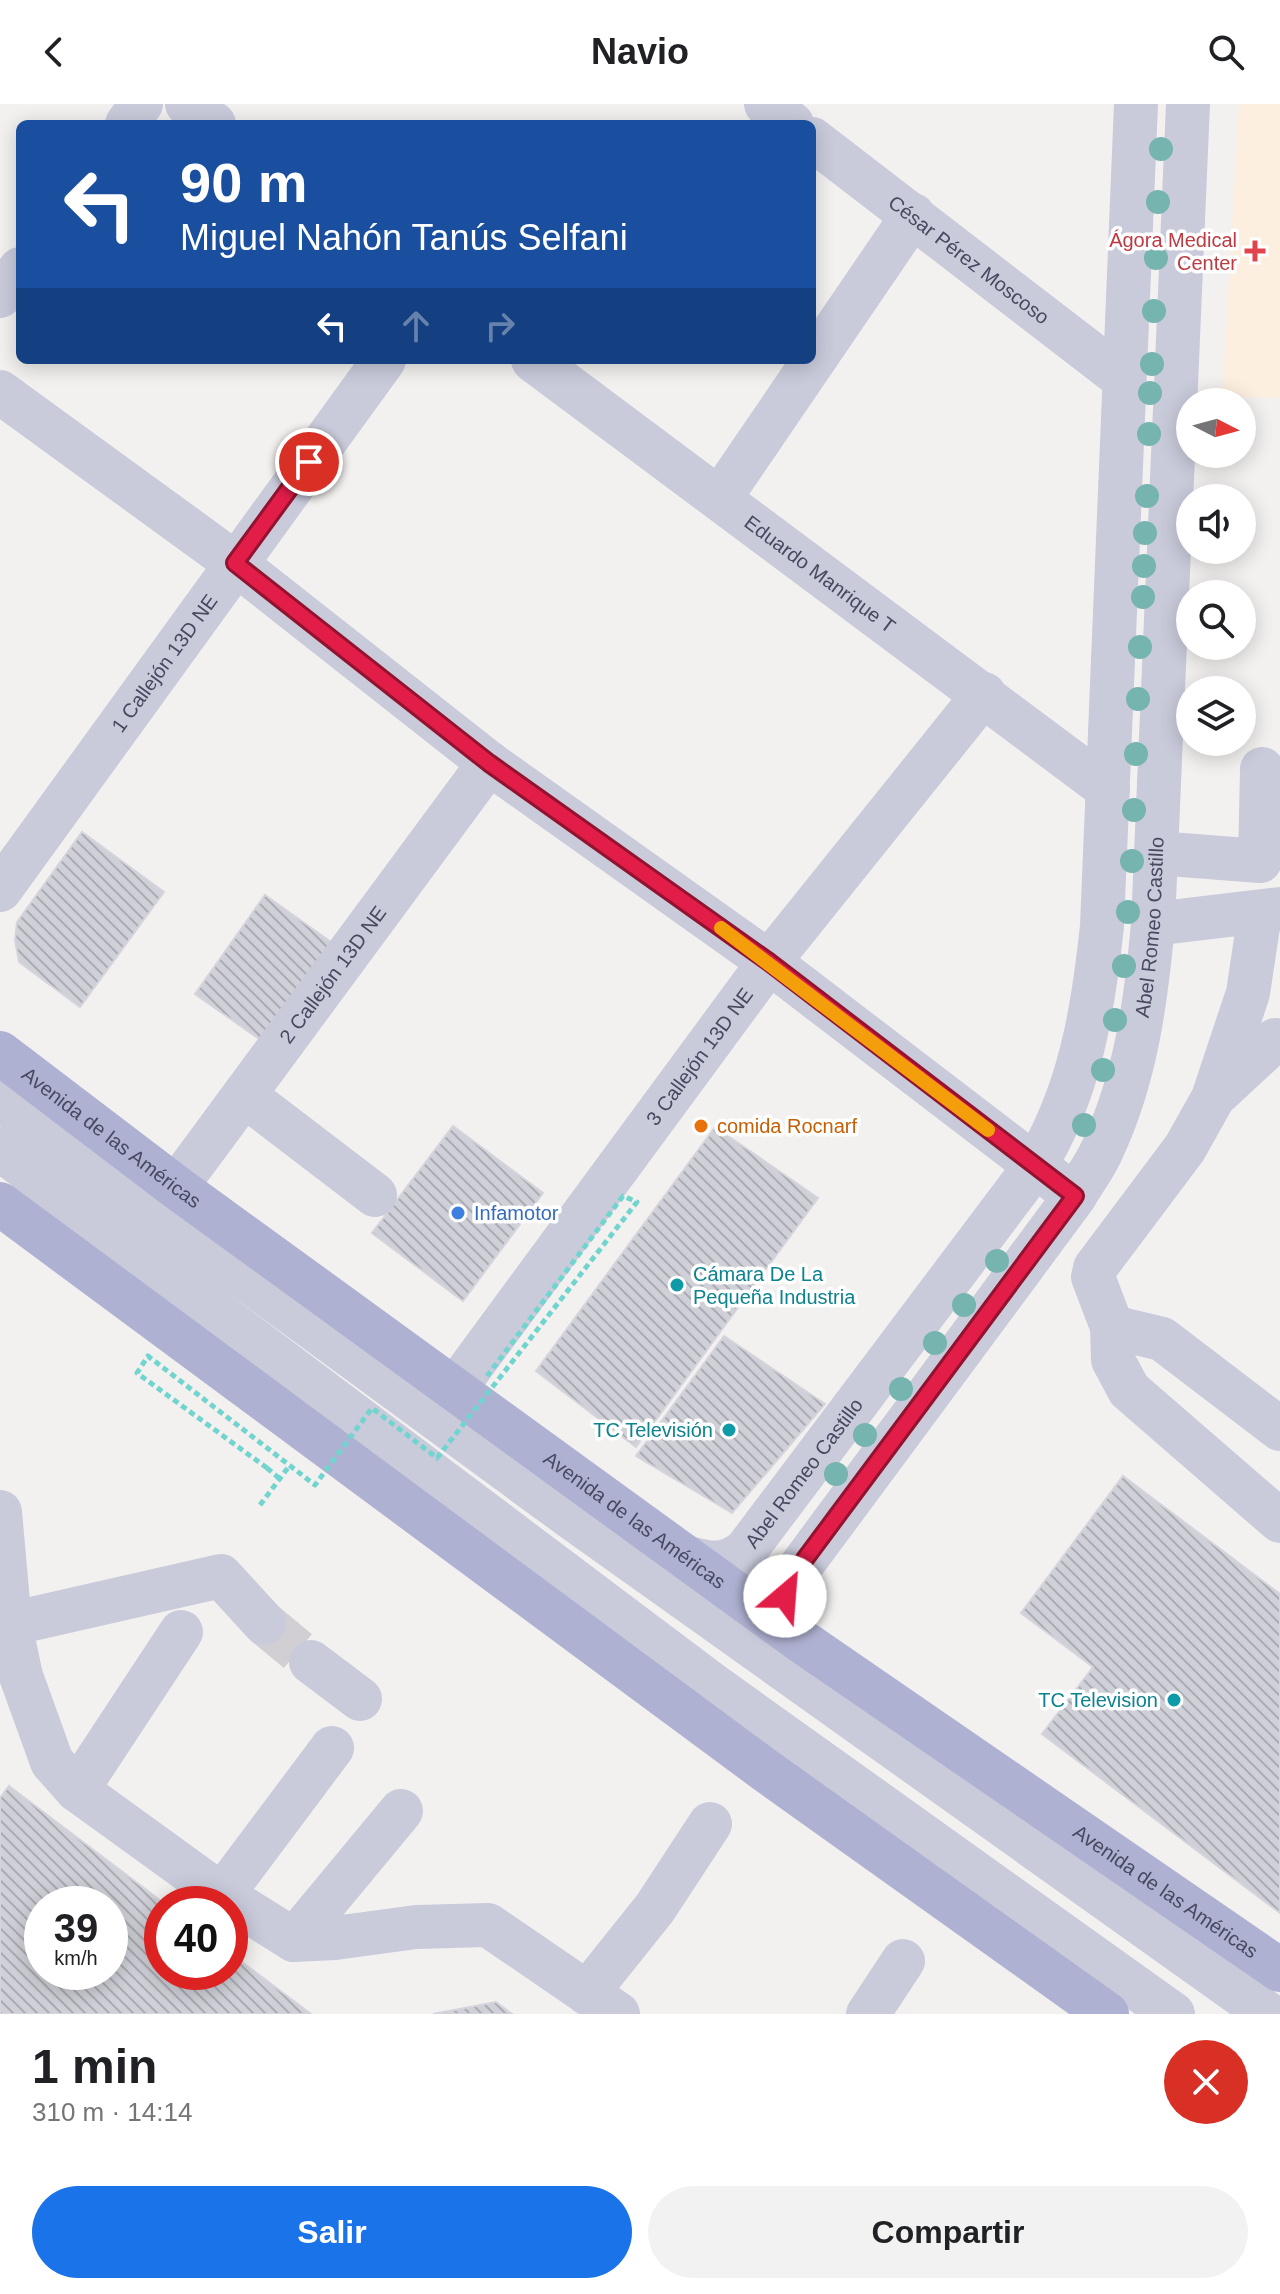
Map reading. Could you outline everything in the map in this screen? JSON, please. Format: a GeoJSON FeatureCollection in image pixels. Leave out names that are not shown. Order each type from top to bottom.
{"type":"FeatureCollection","features":[{"type":"Feature","properties":{"kind":"main road","name":"Avenida de las Américas"},"geometry":{"type":"LineString","coordinates":[[0,1053],[176,1187],[470,1383],[686,1557],[797,1638],[1280,1970]]}},
{"type":"Feature","properties":{"kind":"main road"},"geometry":{"type":"LineString","coordinates":[[0,1204],[765,1770],[1107,2014]]}},
{"type":"Feature","properties":{"kind":"street"},"geometry":{"type":"LineString","coordinates":[[187,104],[209,120]]}},
{"type":"Feature","properties":{"kind":"street"},"geometry":{"type":"LineString","coordinates":[[766,104],[787,120]]}},
{"type":"Feature","properties":{"kind":"street","name":"Abel Romeo Castillo"},"geometry":{"type":"LineString","coordinates":[[686,1557],[722,1565],[746,1550],[1035,1166],[1053,1135],[1073,1086],[1086,1043],[1102,926],[1136,104]]}},
{"type":"Feature","properties":{"kind":"street","name":"Abel Romeo Castillo"},"geometry":{"type":"LineString","coordinates":[[797,1638],[787,1621],[784,1608],[790,1581],[1075,1196],[1103,1149],[1139,1041],[1153,924],[1188,104]]}},
{"type":"Feature","properties":{"kind":"street","name":"César Pérez Moscoso"},"geometry":{"type":"LineString","coordinates":[[816,142],[1124,379]]}},
{"type":"Feature","properties":{"kind":"street"},"geometry":{"type":"LineString","coordinates":[[816,357],[913,215]]}},
{"type":"Feature","properties":{"kind":"street"},"geometry":{"type":"LineString","coordinates":[[0,296],[16,274]]}},
{"type":"Feature","properties":{"kind":"street","name":"1 Callejón 13D NE"},"geometry":{"type":"LineString","coordinates":[[0,890],[381,364]]}},
{"type":"Feature","properties":{"kind":"street","name":"Eduardo Manrique T"},"geometry":{"type":"LineString","coordinates":[[538,364],[1108,789]]}},
{"type":"Feature","properties":{"kind":"street"},"geometry":{"type":"LineString","coordinates":[[720,498],[811,364]]}},
{"type":"Feature","properties":{"kind":"street"},"geometry":{"type":"LineString","coordinates":[[0,392],[235,563],[489,763],[769,962],[1075,1196]]}},
{"type":"Feature","properties":{"kind":"street","name":"3 Callejón 13D NE"},"geometry":{"type":"LineString","coordinates":[[470,1383],[769,962],[984,694]]}},
{"type":"Feature","properties":{"kind":"street","name":"2 Callejón 13D NE"},"geometry":{"type":"LineString","coordinates":[[176,1187],[489,763]]}},
{"type":"Feature","properties":{"kind":"street"},"geometry":{"type":"LineString","coordinates":[[1156,853],[1270,861],[1262,769]]}},
{"type":"Feature","properties":{"kind":"street"},"geometry":{"type":"LineString","coordinates":[[1153,924],[1270,911],[1248,993],[1213,1098],[1185,1148],[1095,1268],[1093,1277],[1112,1327],[1113,1360],[1129,1390],[1280,1521]]}},
{"type":"Feature","properties":{"kind":"street"},"geometry":{"type":"LineString","coordinates":[[1213,1098],[1275,1040]]}},
{"type":"Feature","properties":{"kind":"street"},"geometry":{"type":"LineString","coordinates":[[244,1095],[375,1195]]}},
{"type":"Feature","properties":{"kind":"street","name":"Avenida de las Américas"},"geometry":{"type":"LineString","coordinates":[[0,1099],[585,1527],[1268,2014]]}},
{"type":"Feature","properties":{"kind":"street"},"geometry":{"type":"LineString","coordinates":[[0,1149],[717,1688],[1173,2014]]}},
{"type":"Feature","properties":{"kind":"street"},"geometry":{"type":"LineString","coordinates":[[1112,1327],[1162,1339],[1280,1429]]}},
{"type":"Feature","properties":{"kind":"street"},"geometry":{"type":"LineString","coordinates":[[1,1542],[10,1624],[21,1676],[52,1762],[77,1790],[210,1886]]}},
{"type":"Feature","properties":{"kind":"street"},"geometry":{"type":"LineString","coordinates":[[10,1624],[221,1576],[264,1623]]}},
{"type":"Feature","properties":{"kind":"street"},"geometry":{"type":"LineString","coordinates":[[77,1790],[181,1632]]}},
{"type":"Feature","properties":{"kind":"street"},"geometry":{"type":"LineString","coordinates":[[311,1662],[360,1699]]}},
{"type":"Feature","properties":{"kind":"street"},"geometry":{"type":"LineString","coordinates":[[229,1886],[332,1748]]}},
{"type":"Feature","properties":{"kind":"street"},"geometry":{"type":"LineString","coordinates":[[294,1940],[401,1811]]}},
{"type":"Feature","properties":{"kind":"street"},"geometry":{"type":"LineString","coordinates":[[248,1911],[294,1940],[416,1927],[488,1925],[603,2004],[655,1908],[710,1824]]}},
{"type":"Feature","properties":{"kind":"street"},"geometry":{"type":"LineString","coordinates":[[868,2014],[903,1961]]}},
{"type":"Feature","properties":{"kind":"street"},"geometry":{"type":"LineString","coordinates":[[1218,1980],[1242,1986],[1256,1985],[1269,1980],[1280,1970]]}},
{"type":"Feature","properties":{"kind":"path"},"geometry":{"type":"LineString","coordinates":[[280,1479],[137,1373],[148,1356],[315,1485],[372,1408],[437,1458],[637,1202],[623,1196],[470,1383]]}},
{"type":"Feature","properties":{"kind":"path"},"geometry":{"type":"LineString","coordinates":[[260,1505],[312,1435]]}},
{"type":"Feature","properties":{"kind":"shaded area","name":"Ágora Medical Center"},"geometry":{"type":"Polygon","coordinates":[[[1239,104],[1280,104],[1280,398],[1256,398],[1256,388],[1223,388],[1239,104]]]}},
{"type":"Feature","properties":{"kind":"building"},"geometry":{"type":"Polygon","coordinates":[[[82,832],[164,892],[80,1007],[19,962],[15,940],[17,922],[82,832]]]}},
{"type":"Feature","properties":{"kind":"building"},"geometry":{"type":"Polygon","coordinates":[[[265,895],[331,942],[262,1041],[195,994],[265,895]]]}},
{"type":"Feature","properties":{"kind":"building","name":"Infamotor"},"geometry":{"type":"Polygon","coordinates":[[[453,1126],[543,1193],[463,1301],[372,1233],[453,1126]]]}},
{"type":"Feature","properties":{"kind":"building","name":"Cámara De La Pequeña Industria"},"geometry":{"type":"Polygon","coordinates":[[[715,1127],[818,1198],[636,1447],[536,1371],[715,1127]]]}},
{"type":"Feature","properties":{"kind":"building","name":"TC Televisión"},"geometry":{"type":"Polygon","coordinates":[[[724,1336],[825,1404],[732,1513],[636,1456],[724,1336]]]}},
{"type":"Feature","properties":{"kind":"building","name":"TC Television"},"geometry":{"type":"Polygon","coordinates":[[[1123,1476],[1280,1594],[1280,1913],[1042,1734],[1093,1667],[1021,1613],[1123,1476]]]}},
{"type":"Feature","properties":{"kind":"building"},"geometry":{"type":"Polygon","coordinates":[[[9,1786],[144,1888],[144,1990],[248,1990],[248,1967],[311,2014],[0,2014],[0,1798],[9,1786]]]}},
{"type":"Feature","properties":{"kind":"building"},"geometry":{"type":"Polygon","coordinates":[[[496,2002],[512,2014],[433,2014],[496,2002]]]}},
{"type":"Feature","properties":{"kind":"tunnel"},"geometry":{"type":"LineString","coordinates":[[264,1623],[311,1662]]}},
{"type":"Feature","properties":{"kind":"slow traffic"},"geometry":{"type":"LineString","coordinates":[[721,928],[988,1130]]}},
{"type":"Feature","properties":{"kind":"place","name":"Ágora Medical Center"},"geometry":{"type":"Point","coordinates":[1255,251]}},
{"type":"Feature","properties":{"kind":"place","name":"comida Rocnarf"},"geometry":{"type":"Point","coordinates":[701,1126]}},
{"type":"Feature","properties":{"kind":"place","name":"Infamotor"},"geometry":{"type":"Point","coordinates":[458,1213]}},
{"type":"Feature","properties":{"kind":"place","name":"Cámara De La Pequeña Industria"},"geometry":{"type":"Point","coordinates":[677,1285]}},
{"type":"Feature","properties":{"kind":"place","name":"TC Televisión"},"geometry":{"type":"Point","coordinates":[729,1430]}},
{"type":"Feature","properties":{"kind":"place","name":"TC Television"},"geometry":{"type":"Point","coordinates":[1174,1700]}},
{"type":"Feature","properties":{"kind":"route"},"geometry":{"type":"LineString","coordinates":[[309,462],[235,563],[489,763],[769,962],[1075,1196],[805,1559],[790,1581],[785,1596]]}}]}
